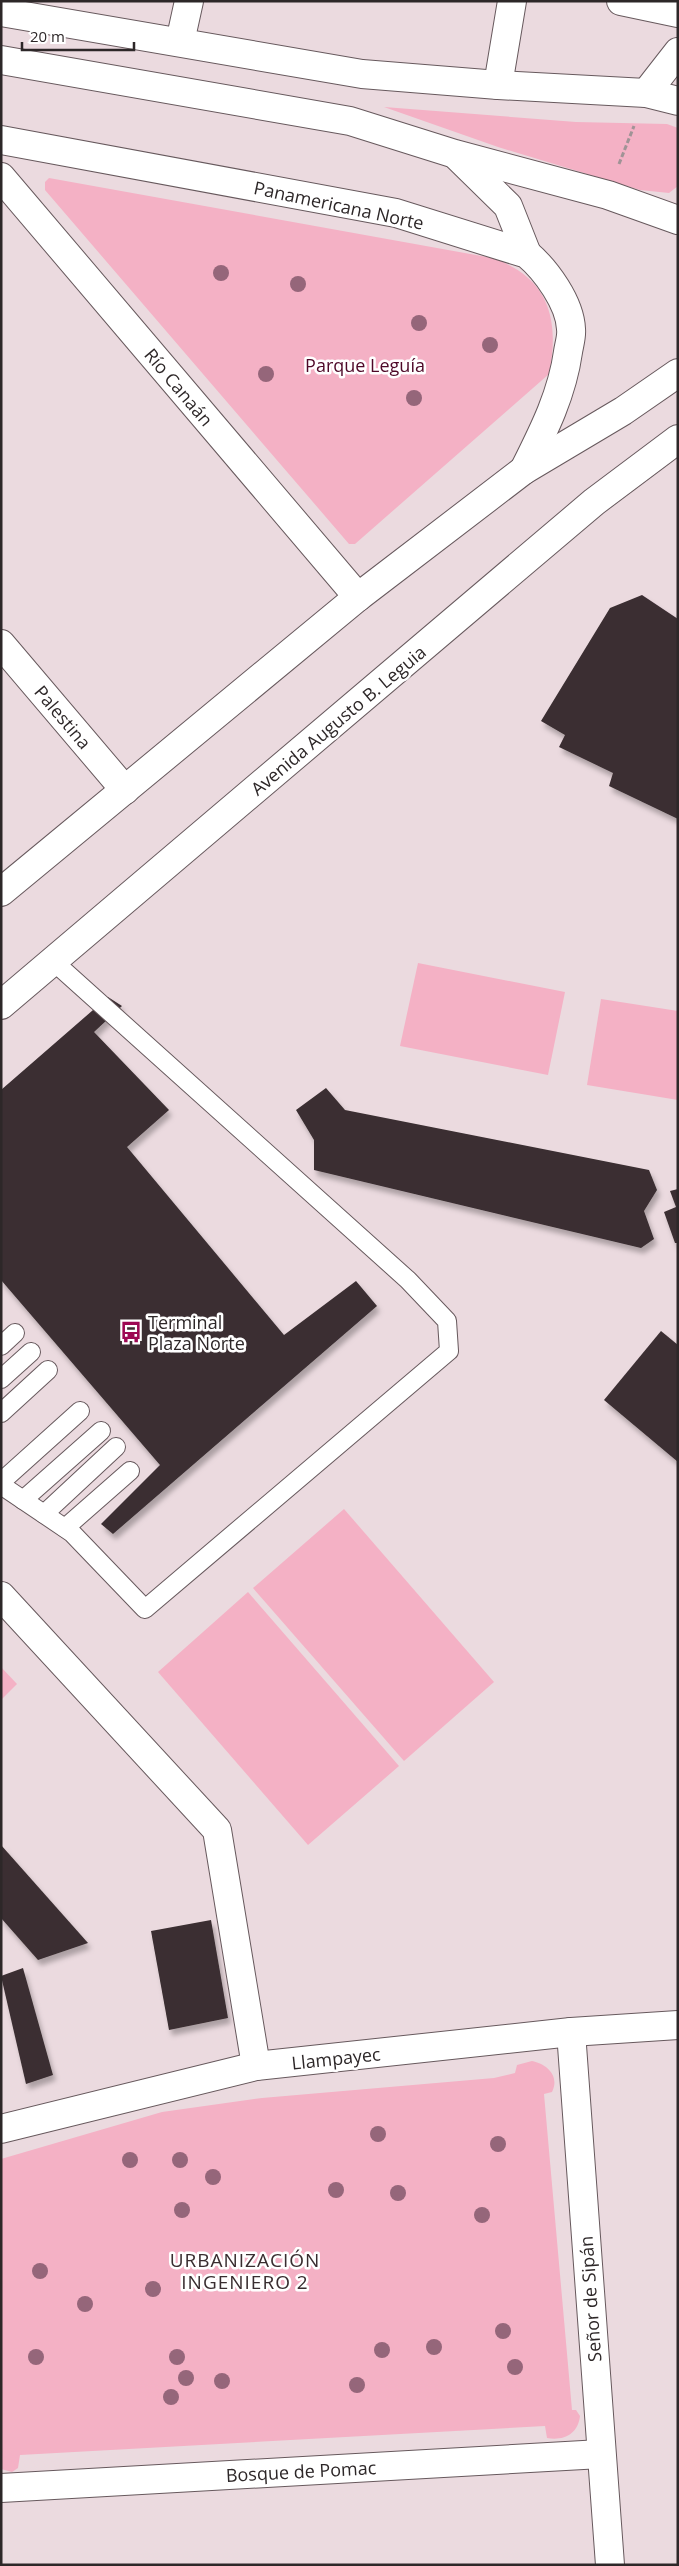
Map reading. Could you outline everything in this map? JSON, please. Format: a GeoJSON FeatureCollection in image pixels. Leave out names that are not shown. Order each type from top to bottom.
{"type":"FeatureCollection","features":[{"type":"Feature","properties":{"kind":"main road"},"geometry":{"type":"LineString","coordinates":[[180,42],[188,1]]}},
{"type":"Feature","properties":{"kind":"main road"},"geometry":{"type":"LineString","coordinates":[[498,85],[512,1]]}},
{"type":"Feature","properties":{"kind":"main road"},"geometry":{"type":"LineString","coordinates":[[621,1],[678,13]]}},
{"type":"Feature","properties":{"kind":"main road"},"geometry":{"type":"LineString","coordinates":[[1,12],[362,74],[646,94],[678,101]]}},
{"type":"Feature","properties":{"kind":"main road"},"geometry":{"type":"LineString","coordinates":[[646,94],[678,52]]}},
{"type":"Feature","properties":{"kind":"main road"},"geometry":{"type":"LineString","coordinates":[[1,60],[350,120],[455,154],[608,195],[678,220]]}},
{"type":"Feature","properties":{"kind":"main road","name":"Panamericana Norte"},"geometry":{"type":"LineString","coordinates":[[1,140],[396,214],[528,254],[542,267],[561,298],[571,328],[565,377],[549,420],[524,470]]}},
{"type":"Feature","properties":{"kind":"main road"},"geometry":{"type":"LineString","coordinates":[[455,154],[508,206],[528,254]]}},
{"type":"Feature","properties":{"kind":"main road","name":"Río Canaán"},"geometry":{"type":"LineString","coordinates":[[1,177],[358,597]]}},
{"type":"Feature","properties":{"kind":"main road"},"geometry":{"type":"LineString","coordinates":[[1,892],[358,597],[524,470],[623,411],[678,373]]}},
{"type":"Feature","properties":{"kind":"main road","name":"Avenida Augusto B. Leguia"},"geometry":{"type":"LineString","coordinates":[[1,1004],[594,502],[678,439]]}},
{"type":"Feature","properties":{"kind":"main road","name":"Palestina"},"geometry":{"type":"LineString","coordinates":[[1,644],[125,790]]}},
{"type":"Feature","properties":{"kind":"main road"},"geometry":{"type":"LineString","coordinates":[[1,1596],[217,1830],[256,2066]]}},
{"type":"Feature","properties":{"kind":"main road","name":"Llampayec"},"geometry":{"type":"LineString","coordinates":[[1,2129],[256,2066],[572,2032],[678,2025]]}},
{"type":"Feature","properties":{"kind":"main road","name":"Señor de Sipán"},"geometry":{"type":"LineString","coordinates":[[572,2032],[610,2565]]}},
{"type":"Feature","properties":{"kind":"main road","name":"Bosque de Pomac"},"geometry":{"type":"LineString","coordinates":[[1,2488],[601,2454]]}},
{"type":"Feature","properties":{"kind":"lane"},"geometry":{"type":"LineString","coordinates":[[53,961],[408,1280],[447,1321],[449,1351],[145,1609],[65,1528],[1,1483],[80,1411]]}},
{"type":"Feature","properties":{"kind":"lane"},"geometry":{"type":"LineString","coordinates":[[1,1346],[15,1333]]}},
{"type":"Feature","properties":{"kind":"lane"},"geometry":{"type":"LineString","coordinates":[[1,1379],[31,1352]]}},
{"type":"Feature","properties":{"kind":"lane"},"geometry":{"type":"LineString","coordinates":[[1,1413],[48,1370]]}},
{"type":"Feature","properties":{"kind":"lane"},"geometry":{"type":"LineString","coordinates":[[23,1500],[101,1431]]}},
{"type":"Feature","properties":{"kind":"lane"},"geometry":{"type":"LineString","coordinates":[[44,1514],[116,1447]]}},
{"type":"Feature","properties":{"kind":"lane"},"geometry":{"type":"LineString","coordinates":[[65,1528],[130,1471]]}},
{"type":"Feature","properties":{"kind":"path"},"geometry":{"type":"LineString","coordinates":[[608,195],[646,94]]}},
{"type":"Feature","properties":{"kind":"green space"},"geometry":{"type":"Polygon","coordinates":[[[384,107],[576,122],[667,124],[678,128],[678,186],[669,193],[640,190],[498,147],[384,107]]]}},
{"type":"Feature","properties":{"kind":"green space","name":"Parque Leguía"},"geometry":{"type":"Polygon","coordinates":[[[49,178],[498,259],[517,269],[527,277],[544,298],[552,322],[553,335],[549,374],[355,544],[349,544],[45,190],[45,182],[49,178]]]}},
{"type":"Feature","properties":{"kind":"green space"},"geometry":{"type":"Polygon","coordinates":[[[418,963],[565,992],[548,1075],[400,1046],[418,963]]]}},
{"type":"Feature","properties":{"kind":"green space"},"geometry":{"type":"Polygon","coordinates":[[[601,999],[678,1011],[678,1100],[587,1085],[601,999]]]}},
{"type":"Feature","properties":{"kind":"green space"},"geometry":{"type":"Polygon","coordinates":[[[344,1509],[494,1682],[404,1761],[253,1588],[344,1509]]]}},
{"type":"Feature","properties":{"kind":"green space"},"geometry":{"type":"Polygon","coordinates":[[[248,1592],[399,1766],[308,1845],[158,1672],[248,1592]]]}},
{"type":"Feature","properties":{"kind":"green space"},"geometry":{"type":"Polygon","coordinates":[[[1,1667],[17,1684],[1,1700],[1,1667]]]}},
{"type":"Feature","properties":{"kind":"green space"},"geometry":{"type":"Polygon","coordinates":[[[532,2061],[547,2068],[551,2072],[554,2081],[552,2092],[544,2094],[572,2410],[576,2410],[580,2416],[573,2432],[564,2437],[547,2438],[545,2426],[20,2455],[18,2468],[12,2472],[1,2469],[1,2159],[162,2112],[262,2098],[494,2078],[515,2073],[517,2065],[532,2061]]]}},
{"type":"Feature","properties":{"kind":"building"},"geometry":{"type":"Polygon","coordinates":[[[642,595],[678,619],[678,819],[609,786],[613,773],[559,747],[565,735],[541,721],[610,608],[642,595]]]}},
{"type":"Feature","properties":{"kind":"building"},"geometry":{"type":"Polygon","coordinates":[[[108,997],[122,1006],[94,1032],[169,1110],[127,1147],[284,1335],[356,1281],[377,1306],[113,1534],[101,1524],[160,1465],[1,1280],[1,1090],[108,997]]]}},
{"type":"Feature","properties":{"kind":"building"},"geometry":{"type":"Polygon","coordinates":[[[326,1088],[345,1110],[649,1170],[657,1190],[644,1211],[654,1239],[641,1248],[314,1170],[314,1140],[296,1110],[326,1088]]]}},
{"type":"Feature","properties":{"kind":"building"},"geometry":{"type":"Polygon","coordinates":[[[678,1189],[678,1243],[675,1243],[664,1212],[676,1207],[670,1191],[678,1189]]]}},
{"type":"Feature","properties":{"kind":"building"},"geometry":{"type":"Polygon","coordinates":[[[661,1331],[678,1345],[678,1462],[604,1400],[661,1331]]]}},
{"type":"Feature","properties":{"kind":"building"},"geometry":{"type":"Polygon","coordinates":[[[1,1845],[88,1943],[38,1960],[1,1918],[1,1845]]]}},
{"type":"Feature","properties":{"kind":"building"},"geometry":{"type":"Polygon","coordinates":[[[211,1920],[228,2018],[169,2030],[151,1931],[211,1920]]]}},
{"type":"Feature","properties":{"kind":"building"},"geometry":{"type":"Polygon","coordinates":[[[23,1968],[53,2075],[26,2084],[1,1976],[23,1968]]]}},
{"type":"Feature","properties":{"kind":"place","name":"Terminal Plaza Norte"},"geometry":{"type":"Point","coordinates":[131,1332]}},
{"type":"Feature","properties":{"kind":"district","name":"URBANIZACIÓN INGENIERO 2"},"geometry":{"type":"Point","coordinates":[245,2271]}}]}
